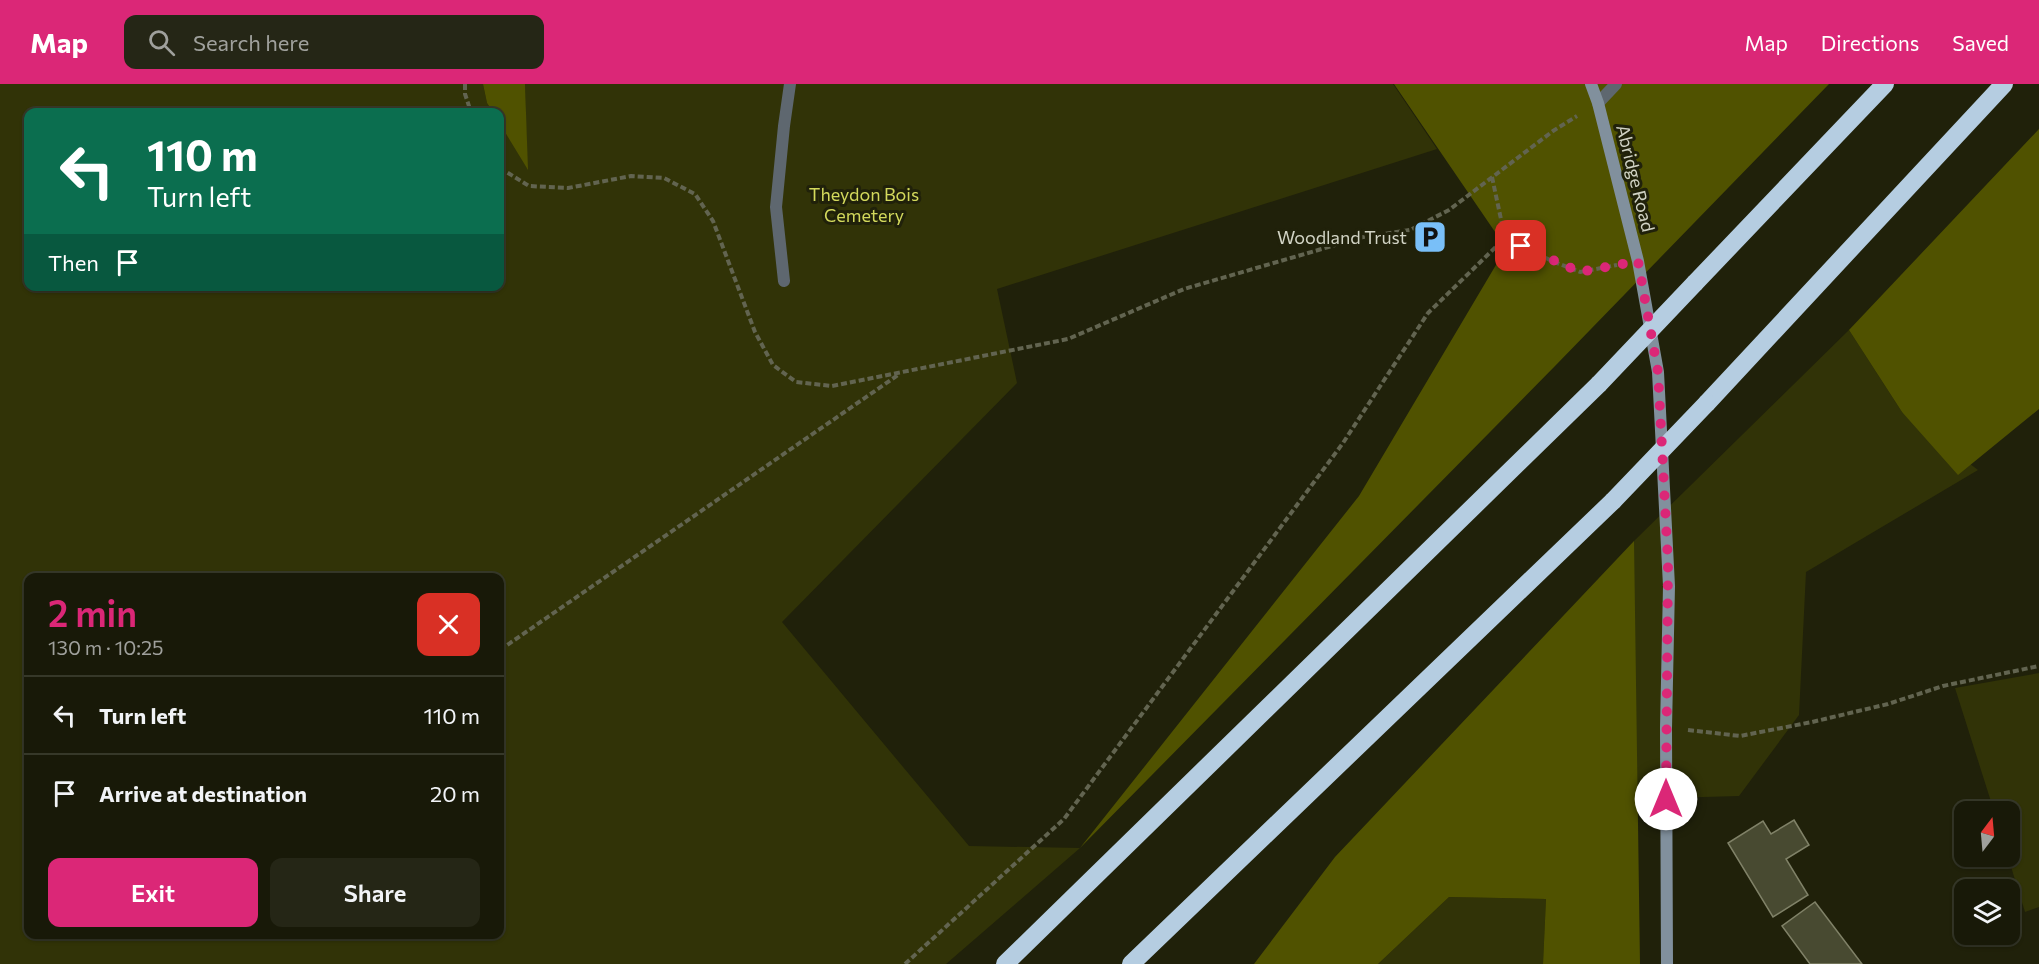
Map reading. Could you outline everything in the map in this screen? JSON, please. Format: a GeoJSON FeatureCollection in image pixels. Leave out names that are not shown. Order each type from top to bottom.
{"type":"FeatureCollection","features":[{"type":"Feature","properties":{"kind":"highway"},"geometry":{"type":"LineString","coordinates":[[1005,964],[1599,384],[1884,84]]}},
{"type":"Feature","properties":{"kind":"highway"},"geometry":{"type":"LineString","coordinates":[[1131,964],[1613,501],[1707,404],[2004,84]]}},
{"type":"Feature","properties":{"kind":"main road","name":"Abridge Road"},"geometry":{"type":"LineString","coordinates":[[1591,84],[1598,103],[1638,261],[1658,372],[1669,586],[1666,728],[1667,964]]}},
{"type":"Feature","properties":{"kind":"street"},"geometry":{"type":"LineString","coordinates":[[784,281],[776,207],[790,84]]}},
{"type":"Feature","properties":{"kind":"street"},"geometry":{"type":"LineString","coordinates":[[1598,103],[1616,84]]}},
{"type":"Feature","properties":{"kind":"path"},"geometry":{"type":"LineString","coordinates":[[465,84],[465,94],[470,108]]}},
{"type":"Feature","properties":{"kind":"path"},"geometry":{"type":"LineString","coordinates":[[504,170],[529,186],[568,188],[631,176],[664,178],[695,194],[713,221],[755,332],[773,365],[796,382],[832,386],[1068,339],[1184,289],[1363,237],[1410,230],[1449,210],[1553,131],[1598,103]]}},
{"type":"Feature","properties":{"kind":"path"},"geometry":{"type":"LineString","coordinates":[[1492,177],[1505,238]]}},
{"type":"Feature","properties":{"kind":"path"},"geometry":{"type":"LineString","coordinates":[[1505,238],[1580,272],[1638,261]]}},
{"type":"Feature","properties":{"kind":"path"},"geometry":{"type":"LineString","coordinates":[[905,964],[1064,819],[1343,443],[1428,313],[1505,238]]}},
{"type":"Feature","properties":{"kind":"path"},"geometry":{"type":"LineString","coordinates":[[504,647],[901,372]]}},
{"type":"Feature","properties":{"kind":"path"},"geometry":{"type":"LineString","coordinates":[[1666,728],[1740,736],[1812,722],[1888,704],[1943,686],[2039,666]]}},
{"type":"Feature","properties":{"kind":"green space","name":"Theydon Bois Cemetery"},"geometry":{"type":"Polygon","coordinates":[[[0,84],[483,84],[490,108],[24,108],[24,291],[504,291],[504,131],[527,168],[525,84],[1393,84],[1437,149],[997,289],[1017,383],[782,622],[969,846],[1080,848],[946,964],[0,964],[0,84]]]}},
{"type":"Feature","properties":{"kind":"green space"},"geometry":{"type":"Polygon","coordinates":[[[1849,330],[1902,412],[1978,470],[1806,572],[1799,715],[1739,796],[1633,799],[1634,541],[1849,330]]]}},
{"type":"Feature","properties":{"kind":"green space"},"geometry":{"type":"Polygon","coordinates":[[[2039,673],[2039,907],[2025,912],[2020,896],[2020,879],[2015,879],[2011,867],[2020,867],[2020,801],[1991,801],[1955,688],[2039,673]]]}},
{"type":"Feature","properties":{"kind":"green space"},"geometry":{"type":"Polygon","coordinates":[[[1449,897],[1546,899],[1543,964],[1378,964],[1449,897]]]}},
{"type":"Feature","properties":{"kind":"shaded area"},"geometry":{"type":"Polygon","coordinates":[[[483,84],[525,84],[528,170],[504,131],[504,108],[490,108],[483,84]]]}},
{"type":"Feature","properties":{"kind":"shaded area"},"geometry":{"type":"Polygon","coordinates":[[[1394,84],[1829,84],[1080,848],[1359,496],[1506,248],[1394,84]]]}},
{"type":"Feature","properties":{"kind":"shaded area"},"geometry":{"type":"Polygon","coordinates":[[[2039,129],[2039,409],[1958,475],[1902,412],[1849,330],[2039,129]]]}},
{"type":"Feature","properties":{"kind":"shaded area"},"geometry":{"type":"Polygon","coordinates":[[[1634,541],[1640,964],[1543,964],[1546,899],[1449,897],[1378,964],[1254,964],[1335,857],[1634,541]]]}},
{"type":"Feature","properties":{"kind":"building"},"geometry":{"type":"Polygon","coordinates":[[[1794,820],[1809,845],[1786,859],[1808,895],[1773,917],[1728,843],[1763,821],[1771,834],[1794,820]]]}},
{"type":"Feature","properties":{"kind":"building"},"geometry":{"type":"Polygon","coordinates":[[[1815,902],[1862,964],[1810,964],[1782,926],[1815,902]]]}},
{"type":"Feature","properties":{"kind":"place","name":"Woodland Trust"},"geometry":{"type":"Point","coordinates":[1430,237]}},
{"type":"Feature","properties":{"kind":"route"},"geometry":{"type":"LineString","coordinates":[[1521,246],[1580,272],[1638,261],[1658,372],[1668,562],[1666,799]]}}]}
